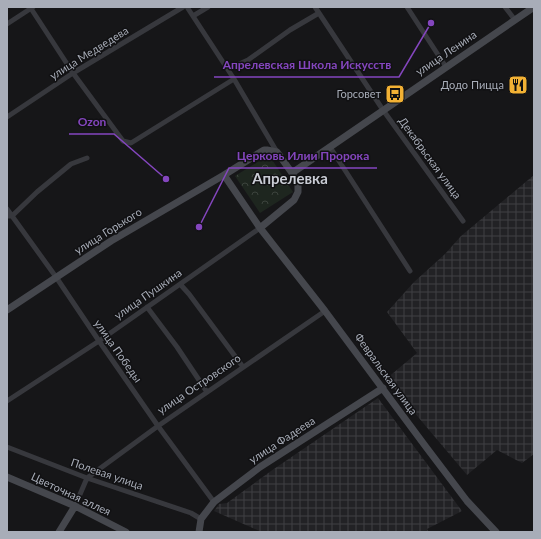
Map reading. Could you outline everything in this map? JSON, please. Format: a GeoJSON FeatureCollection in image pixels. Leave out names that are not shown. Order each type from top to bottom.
{"type":"FeatureCollection","features":[{"type":"Feature","properties":{"kind":"main road","name":"улица Ленина"},"geometry":{"type":"LineString","coordinates":[[292,173],[534,7]]}},
{"type":"Feature","properties":{"kind":"main road","name":"улица Горького"},"geometry":{"type":"LineString","coordinates":[[7,310],[111,241],[264,150],[277,152]]}},
{"type":"Feature","properties":{"kind":"main road"},"geometry":{"type":"LineString","coordinates":[[260,228],[294,200],[298,192],[298,185],[292,173],[277,152]]}},
{"type":"Feature","properties":{"kind":"main road","name":"Февральская улица"},"geometry":{"type":"LineString","coordinates":[[224,175],[260,228],[325,311],[467,501],[496,532]]}},
{"type":"Feature","properties":{"kind":"main road","name":"улица Фадеева"},"geometry":{"type":"LineString","coordinates":[[201,518],[214,502],[260,467],[383,388]]}},
{"type":"Feature","properties":{"kind":"main road","name":"Цветочная аллея"},"geometry":{"type":"LineString","coordinates":[[7,477],[75,506],[126,532]]}},
{"type":"Feature","properties":{"kind":"main road"},"geometry":{"type":"LineString","coordinates":[[59,532],[75,506]]}},
{"type":"Feature","properties":{"kind":"main road"},"geometry":{"type":"LineString","coordinates":[[199,532],[201,518]]}},
{"type":"Feature","properties":{"kind":"street"},"geometry":{"type":"LineString","coordinates":[[7,24],[31,7],[73,74],[123,141],[131,143],[234,79]]}},
{"type":"Feature","properties":{"kind":"street","name":"улица Медведева"},"geometry":{"type":"LineString","coordinates":[[7,117],[73,74],[183,7]]}},
{"type":"Feature","properties":{"kind":"street"},"geometry":{"type":"LineString","coordinates":[[187,7],[228,69],[277,152]]}},
{"type":"Feature","properties":{"kind":"street"},"geometry":{"type":"LineString","coordinates":[[193,16],[208,7]]}},
{"type":"Feature","properties":{"kind":"street","name":"Декабрьская улица"},"geometry":{"type":"LineString","coordinates":[[315,7],[383,110],[464,221]]}},
{"type":"Feature","properties":{"kind":"street"},"geometry":{"type":"LineString","coordinates":[[407,7],[446,67]]}},
{"type":"Feature","properties":{"kind":"street"},"geometry":{"type":"LineString","coordinates":[[505,7],[515,20]]}},
{"type":"Feature","properties":{"kind":"street"},"geometry":{"type":"LineString","coordinates":[[228,69],[248,60],[290,30],[319,13]]}},
{"type":"Feature","properties":{"kind":"street"},"geometry":{"type":"LineString","coordinates":[[330,147],[410,271]]}},
{"type":"Feature","properties":{"kind":"street"},"geometry":{"type":"LineString","coordinates":[[9,216],[71,164],[87,158]]}},
{"type":"Feature","properties":{"kind":"street","name":"улица Победы"},"geometry":{"type":"LineString","coordinates":[[7,209],[9,216],[56,277],[158,426],[214,502]]}},
{"type":"Feature","properties":{"kind":"street","name":"улица Пушкина"},"geometry":{"type":"LineString","coordinates":[[7,401],[99,341],[260,228]]}},
{"type":"Feature","properties":{"kind":"street"},"geometry":{"type":"LineString","coordinates":[[180,284],[243,367]]}},
{"type":"Feature","properties":{"kind":"street"},"geometry":{"type":"LineString","coordinates":[[147,307],[177,347],[207,392]]}},
{"type":"Feature","properties":{"kind":"street","name":"улица Островского"},"geometry":{"type":"LineString","coordinates":[[87,478],[158,426],[325,311]]}},
{"type":"Feature","properties":{"kind":"street","name":"Полевая улица"},"geometry":{"type":"LineString","coordinates":[[7,447],[87,478],[191,513],[201,518]]}},
{"type":"Feature","properties":{"kind":"street"},"geometry":{"type":"LineString","coordinates":[[75,506],[87,478]]}},
{"type":"Feature","properties":{"kind":"shaded area"},"geometry":{"type":"Polygon","coordinates":[[[534,175],[534,454],[522,463],[497,450],[467,475],[386,379],[417,353],[387,312],[414,282],[445,254],[461,236],[534,175]]]}},
{"type":"Feature","properties":{"kind":"shaded area"},"geometry":{"type":"Polygon","coordinates":[[[378,398],[462,511],[427,529],[429,532],[262,532],[214,511],[219,504],[227,503],[378,398]]]}},
{"type":"Feature","properties":{"kind":"green space"},"geometry":{"type":"Polygon","coordinates":[[[269,155],[293,192],[260,213],[235,176],[269,155]]]}},
{"type":"Feature","properties":{"kind":"place","name":"Апрелевская Школа Искусств"},"geometry":{"type":"Point","coordinates":[431,23]}},
{"type":"Feature","properties":{"kind":"place","name":"Додо Пицца"},"geometry":{"type":"Point","coordinates":[518,85]}},
{"type":"Feature","properties":{"kind":"place","name":"Горсовет"},"geometry":{"type":"Point","coordinates":[395,94]}},
{"type":"Feature","properties":{"kind":"place","name":"Ozon"},"geometry":{"type":"Point","coordinates":[166,179]}},
{"type":"Feature","properties":{"kind":"place","name":"Церковь Илии Пророка"},"geometry":{"type":"Point","coordinates":[199,227]}},
{"type":"Feature","properties":{"kind":"district","name":"Апрелевка"},"geometry":{"type":"Point","coordinates":[290,179]}}]}
